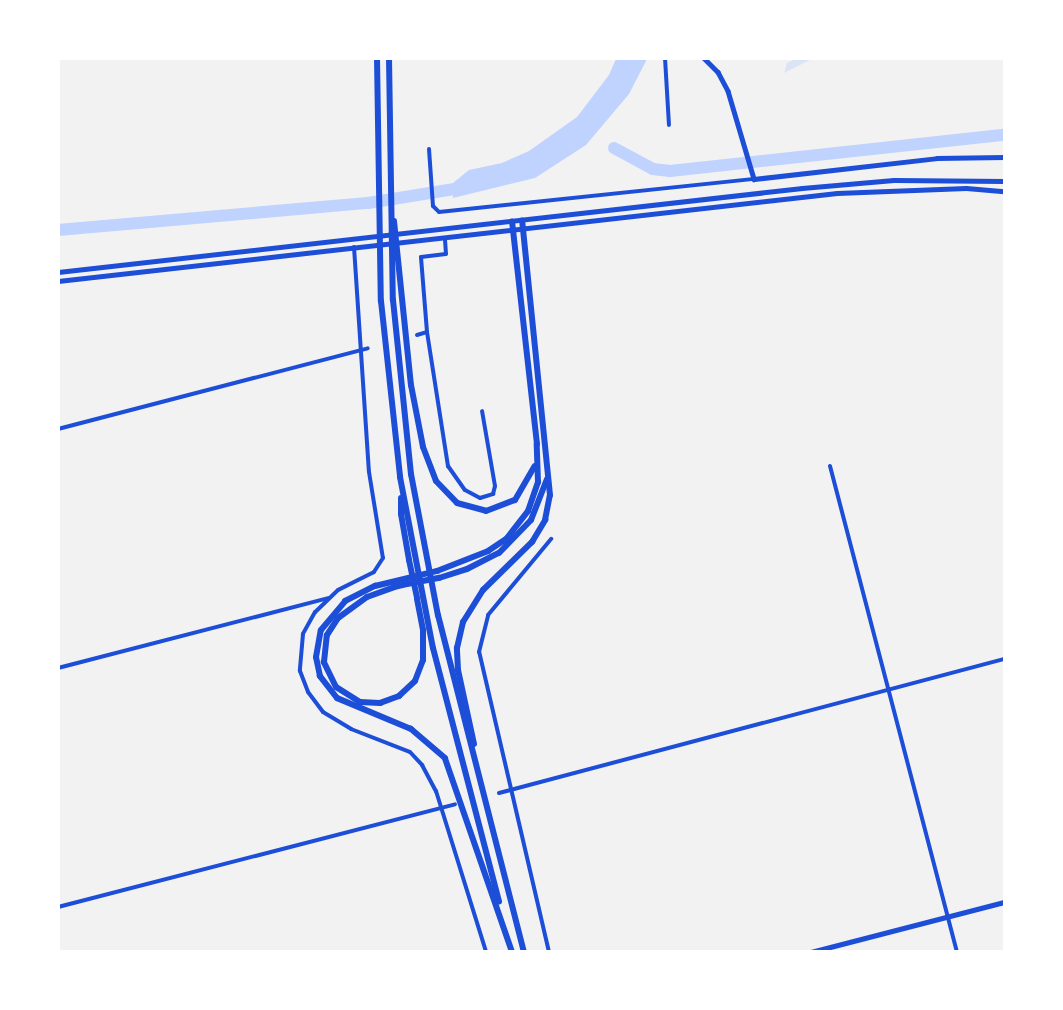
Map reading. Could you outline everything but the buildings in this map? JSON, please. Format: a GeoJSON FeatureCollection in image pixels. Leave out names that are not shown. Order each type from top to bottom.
{"type":"FeatureCollection","features":[{"type":"Feature","properties":{"kind":"highway"},"geometry":{"type":"LineString","coordinates":[[377,58],[379,258],[385,349],[412,560],[420,599],[512,951]]}},
{"type":"Feature","properties":{"kind":"highway"},"geometry":{"type":"LineString","coordinates":[[389,58],[389,204],[404,420],[434,596],[524,951]]}},
{"type":"Feature","properties":{"kind":"highway"},"geometry":{"type":"LineString","coordinates":[[493,836],[458,670],[458,640],[474,601],[525,552],[539,532],[550,495],[522,220]]}},
{"type":"Feature","properties":{"kind":"highway"},"geometry":{"type":"LineString","coordinates":[[512,221],[537,460],[533,500],[521,523],[507,538],[464,562],[354,595],[325,622],[316,657],[320,675],[337,699],[411,729],[445,758],[512,951]]}},
{"type":"Feature","properties":{"kind":"highway"},"geometry":{"type":"LineString","coordinates":[[393,256],[411,385],[423,447],[436,481],[465,508],[497,509],[522,494],[537,460]]}},
{"type":"Feature","properties":{"kind":"highway"},"geometry":{"type":"LineString","coordinates":[[420,599],[424,648],[415,681],[399,696],[380,703],[360,702],[343,693],[331,680],[324,662],[324,645],[338,618],[368,597],[467,569],[499,553],[531,520],[549,476]]}},
{"type":"Feature","properties":{"kind":"main road"},"geometry":{"type":"LineString","coordinates":[[58,272],[849,183],[1005,181]]}},
{"type":"Feature","properties":{"kind":"main road"},"geometry":{"type":"LineString","coordinates":[[58,281],[837,193],[966,188],[1005,191]]}},
{"type":"Feature","properties":{"kind":"street"},"geometry":{"type":"LineString","coordinates":[[665,58],[669,125]]}},
{"type":"Feature","properties":{"kind":"street"},"geometry":{"type":"LineString","coordinates":[[704,58],[718,72],[728,91],[754,176]]}},
{"type":"Feature","properties":{"kind":"street"},"geometry":{"type":"LineString","coordinates":[[429,149],[433,206],[438,212],[937,158],[1005,157]]}},
{"type":"Feature","properties":{"kind":"street"},"geometry":{"type":"LineString","coordinates":[[445,238],[447,254],[421,257],[427,332],[448,466],[465,490],[480,498],[493,494],[495,486],[482,411]]}},
{"type":"Feature","properties":{"kind":"street"},"geometry":{"type":"LineString","coordinates":[[58,668],[328,598],[374,572],[383,558],[369,472],[359,350],[354,247]]}},
{"type":"Feature","properties":{"kind":"street"},"geometry":{"type":"LineString","coordinates":[[417,335],[427,332]]}},
{"type":"Feature","properties":{"kind":"street"},"geometry":{"type":"LineString","coordinates":[[58,429],[368,348]]}},
{"type":"Feature","properties":{"kind":"street"},"geometry":{"type":"LineString","coordinates":[[830,466],[957,951]]}},
{"type":"Feature","properties":{"kind":"street"},"geometry":{"type":"LineString","coordinates":[[549,951],[483,682],[479,652],[482,632],[494,607],[551,539]]}},
{"type":"Feature","properties":{"kind":"street"},"geometry":{"type":"LineString","coordinates":[[328,598],[307,624],[302,640],[300,671],[308,692],[333,719],[410,752],[429,777],[486,951]]}},
{"type":"Feature","properties":{"kind":"street"},"geometry":{"type":"LineString","coordinates":[[499,793],[1005,659]]}},
{"type":"Feature","properties":{"kind":"street"},"geometry":{"type":"LineString","coordinates":[[58,907],[455,804]]}},
{"type":"Feature","properties":{"kind":"street"},"geometry":{"type":"LineString","coordinates":[[811,951],[1005,902]]}},
{"type":"Feature","properties":{"kind":"shaded area"},"geometry":{"type":"Polygon","coordinates":[[[795,59],[812,59],[784,73],[787,63],[795,59]]]}},
{"type":"Feature","properties":{"kind":"water"},"geometry":{"type":"Polygon","coordinates":[[[616,59],[647,59],[629,94],[586,145],[535,178],[453,198],[453,183],[469,170],[502,163],[529,151],[577,117],[609,75],[616,59]]]}},
{"type":"Feature","properties":{"kind":"waterway"},"geometry":{"type":"LineString","coordinates":[[614,148],[653,169],[670,171],[1004,135]]}},
{"type":"Feature","properties":{"kind":"waterway"},"geometry":{"type":"LineString","coordinates":[[58,230],[368,203],[467,187]]}}]}
